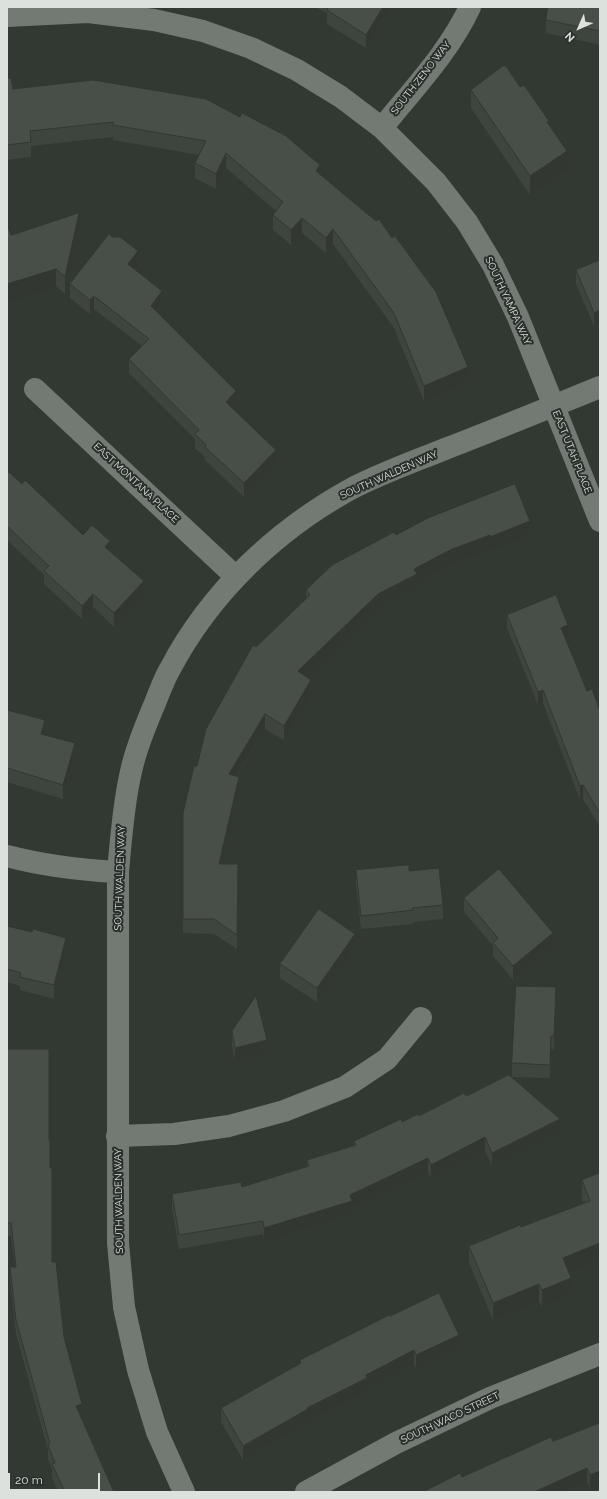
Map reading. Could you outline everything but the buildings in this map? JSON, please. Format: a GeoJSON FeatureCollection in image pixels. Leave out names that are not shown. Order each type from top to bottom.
{"type":"FeatureCollection","features":[{"type":"Feature","properties":{"kind":"street","name":"SOUTH ZENO WAY"},"geometry":{"type":"LineString","coordinates":[[382,128],[440,57],[463,21],[470,7]]}},
{"type":"Feature","properties":{"kind":"street","name":"SOUTH YAMPA WAY"},"geometry":{"type":"LineString","coordinates":[[7,16],[88,10],[154,20],[203,31],[251,48],[303,74],[341,97],[382,128],[436,182],[466,222],[490,259],[518,317],[554,406]]}},
{"type":"Feature","properties":{"kind":"street","name":"SOUTH WALDEN WAY"},"geometry":{"type":"LineString","coordinates":[[184,1492],[157,1432],[138,1370],[124,1307],[118,1243],[118,872],[122,820],[130,775],[142,732],[174,663],[194,630],[221,594],[236,577],[274,541],[311,513],[350,490],[391,471],[600,387]]}},
{"type":"Feature","properties":{"kind":"street","name":"EAST MONTANA PLACE"},"geometry":{"type":"LineString","coordinates":[[35,389],[236,577]]}},
{"type":"Feature","properties":{"kind":"street","name":"EAST UTAH PLACE"},"geometry":{"type":"LineString","coordinates":[[554,406],[600,521]]}},
{"type":"Feature","properties":{"kind":"street"},"geometry":{"type":"LineString","coordinates":[[7,856],[36,864],[77,870],[118,872]]}},
{"type":"Feature","properties":{"kind":"street"},"geometry":{"type":"LineString","coordinates":[[118,1136],[174,1134],[229,1126],[284,1111],[345,1087],[387,1059],[421,1018]]}},
{"type":"Feature","properties":{"kind":"street","name":"SOUTH WACO STREET"},"geometry":{"type":"LineString","coordinates":[[306,1492],[396,1443],[490,1398],[600,1354]]}}]}
